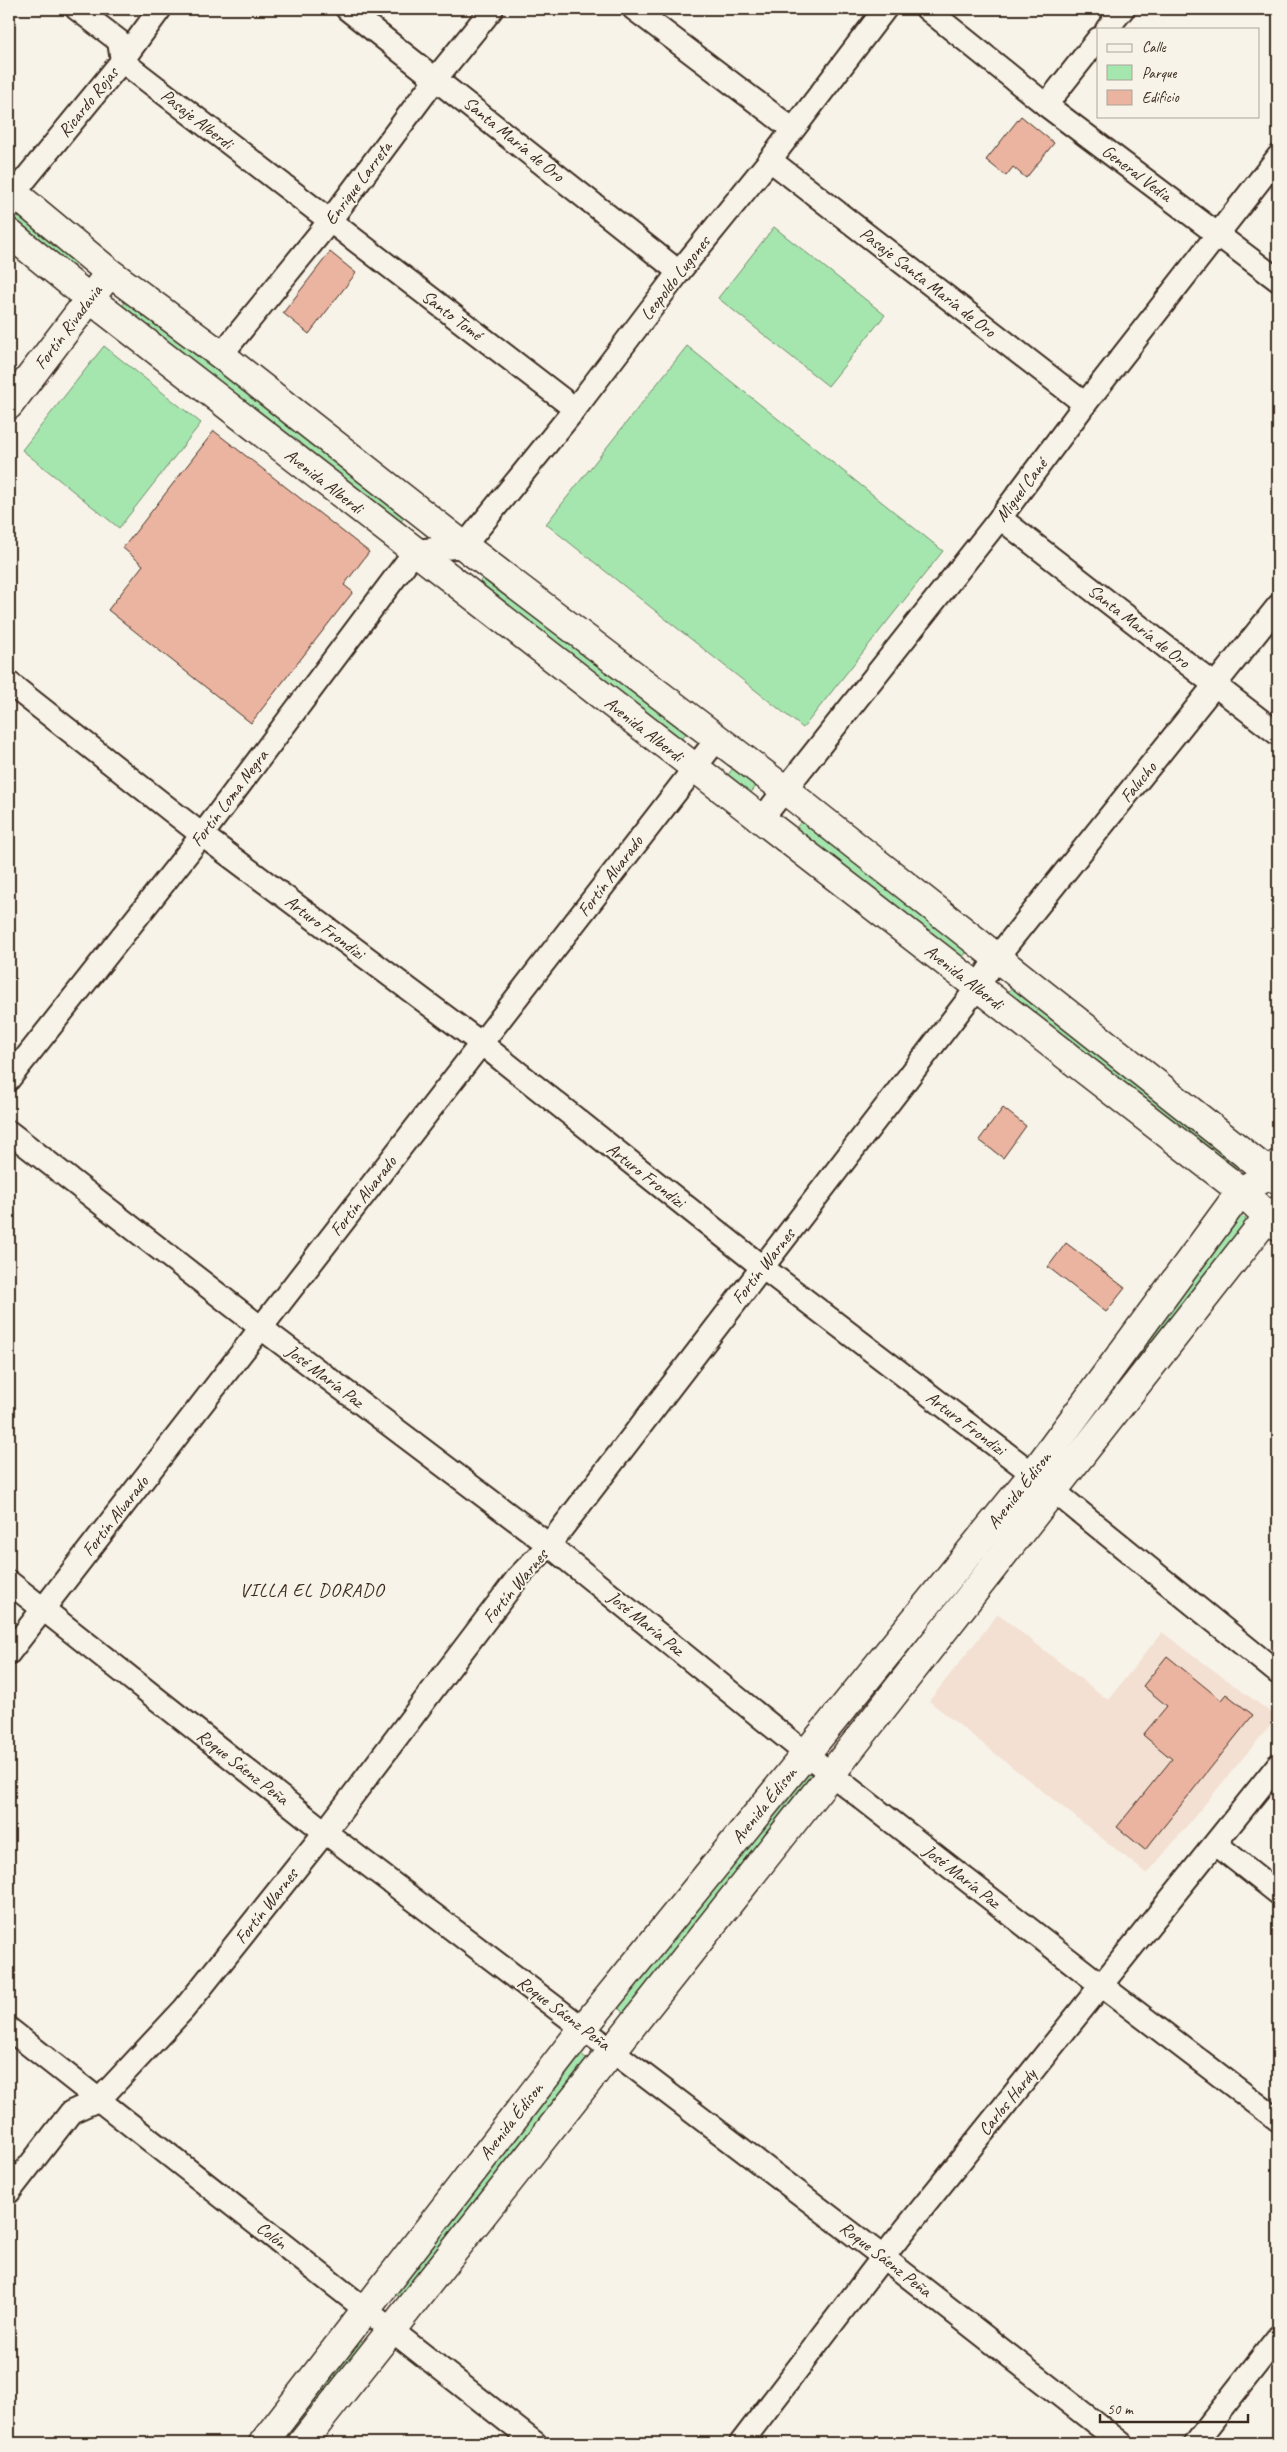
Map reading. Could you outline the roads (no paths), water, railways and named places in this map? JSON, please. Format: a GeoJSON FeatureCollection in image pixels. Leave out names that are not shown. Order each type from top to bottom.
{"type":"FeatureCollection","features":[{"type":"Feature","properties":{"kind":"main road","name":"Avenida Alberdi"},"geometry":{"type":"LineString","coordinates":[[11,191],[109,272],[222,355],[464,546],[785,790],[1276,1173]]}},
{"type":"Feature","properties":{"kind":"main road","name":"Avenida Alberdi"},"geometry":{"type":"LineString","coordinates":[[9,232],[90,299],[1275,1218]]}},
{"type":"Feature","properties":{"kind":"main road","name":"Fortín Rivadavia"},"geometry":{"type":"LineString","coordinates":[[9,406],[109,272]]}},
{"type":"Feature","properties":{"kind":"main road","name":"Avenida Édison"},"geometry":{"type":"LineString","coordinates":[[263,2443],[584,2027],[1033,1474],[1241,1191],[1276,1173]]}},
{"type":"Feature","properties":{"kind":"main road","name":"Avenida Édison"},"geometry":{"type":"LineString","coordinates":[[302,2443],[1054,1491],[1275,1218]]}},
{"type":"Feature","properties":{"kind":"street"},"geometry":{"type":"LineString","coordinates":[[77,9],[119,41],[122,61]]}},
{"type":"Feature","properties":{"kind":"street","name":"Ricardo Rojas"},"geometry":{"type":"LineString","coordinates":[[11,191],[122,61],[160,9]]}},
{"type":"Feature","properties":{"kind":"street","name":"Santa María de Oro"},"geometry":{"type":"LineString","coordinates":[[348,9],[437,77],[679,272]]}},
{"type":"Feature","properties":{"kind":"street","name":"Enrique Larreta"},"geometry":{"type":"LineString","coordinates":[[222,355],[329,222],[437,77],[492,9]]}},
{"type":"Feature","properties":{"kind":"street"},"geometry":{"type":"LineString","coordinates":[[634,9],[792,129]]}},
{"type":"Feature","properties":{"kind":"street","name":"Leopoldo Lugones"},"geometry":{"type":"LineString","coordinates":[[464,546],[575,409],[679,272],[770,160],[885,9]]}},
{"type":"Feature","properties":{"kind":"street","name":"General Vedia"},"geometry":{"type":"LineString","coordinates":[[927,9],[1046,105],[1278,280]]}},
{"type":"Feature","properties":{"kind":"street"},"geometry":{"type":"LineString","coordinates":[[1108,28],[1122,9]]}},
{"type":"Feature","properties":{"kind":"street"},"geometry":{"type":"LineString","coordinates":[[1046,105],[1097,40]]}},
{"type":"Feature","properties":{"kind":"street","name":"Pasaje Alberdi"},"geometry":{"type":"LineString","coordinates":[[122,61],[329,222]]}},
{"type":"Feature","properties":{"kind":"street","name":"Miguel Cané"},"geometry":{"type":"LineString","coordinates":[[761,820],[1000,518],[1085,404],[1278,157]]}},
{"type":"Feature","properties":{"kind":"street","name":"Pasaje Santa María de Oro"},"geometry":{"type":"LineString","coordinates":[[770,160],[1085,404]]}},
{"type":"Feature","properties":{"kind":"street","name":"Santo Tomé"},"geometry":{"type":"LineString","coordinates":[[329,222],[575,409]]}},
{"type":"Feature","properties":{"kind":"street","name":"Santa María de Oro"},"geometry":{"type":"LineString","coordinates":[[1000,518],[1278,734]]}},
{"type":"Feature","properties":{"kind":"street"},"geometry":{"type":"LineString","coordinates":[[415,551],[464,546]]}},
{"type":"Feature","properties":{"kind":"street","name":"Fortín Loma Negra"},"geometry":{"type":"LineString","coordinates":[[9,1079],[202,835],[415,551]]}},
{"type":"Feature","properties":{"kind":"street","name":"Falucho"},"geometry":{"type":"LineString","coordinates":[[997,957],[1216,686],[1278,606]]}},
{"type":"Feature","properties":{"kind":"street","name":"Arturo Frondizi"},"geometry":{"type":"LineString","coordinates":[[9,683],[202,835],[482,1044],[762,1267],[1033,1474],[1278,1673]]}},
{"type":"Feature","properties":{"kind":"street","name":"Fortín Alvarado"},"geometry":{"type":"LineString","coordinates":[[9,1654],[260,1327],[482,1044],[693,767],[717,739]]}},
{"type":"Feature","properties":{"kind":"street","name":"Fortín Warnes"},"geometry":{"type":"LineString","coordinates":[[9,2192],[72,2112],[100,2099],[184,2009],[325,1832],[518,1576],[549,1545],[977,988],[997,957]]}},
{"type":"Feature","properties":{"kind":"street","name":"José María Paz"},"geometry":{"type":"LineString","coordinates":[[9,1132],[260,1327],[549,1545],[832,1774],[1101,1985],[1278,2120]]}},
{"type":"Feature","properties":{"kind":"street","name":"Roque Sáenz Peña"},"geometry":{"type":"LineString","coordinates":[[9,1582],[325,1832],[584,2027],[884,2257],[1121,2443]]}},
{"type":"Feature","properties":{"kind":"street","name":"Carlos Hardy"},"geometry":{"type":"LineString","coordinates":[[741,2443],[884,2257],[1278,1765]]}},
{"type":"Feature","properties":{"kind":"street"},"geometry":{"type":"LineString","coordinates":[[1216,1844],[1278,1894]]}},
{"type":"Feature","properties":{"kind":"street","name":"Colón"},"geometry":{"type":"LineString","coordinates":[[9,2029],[535,2443]]}},
{"type":"Feature","properties":{"kind":"street"},"geometry":{"type":"LineString","coordinates":[[1195,2443],[1278,2337]]}},
{"type":"Feature","properties":{"kind":"district","name":"VILLA EL DORADO"},"geometry":{"type":"Point","coordinates":[312,1590]}}]}
